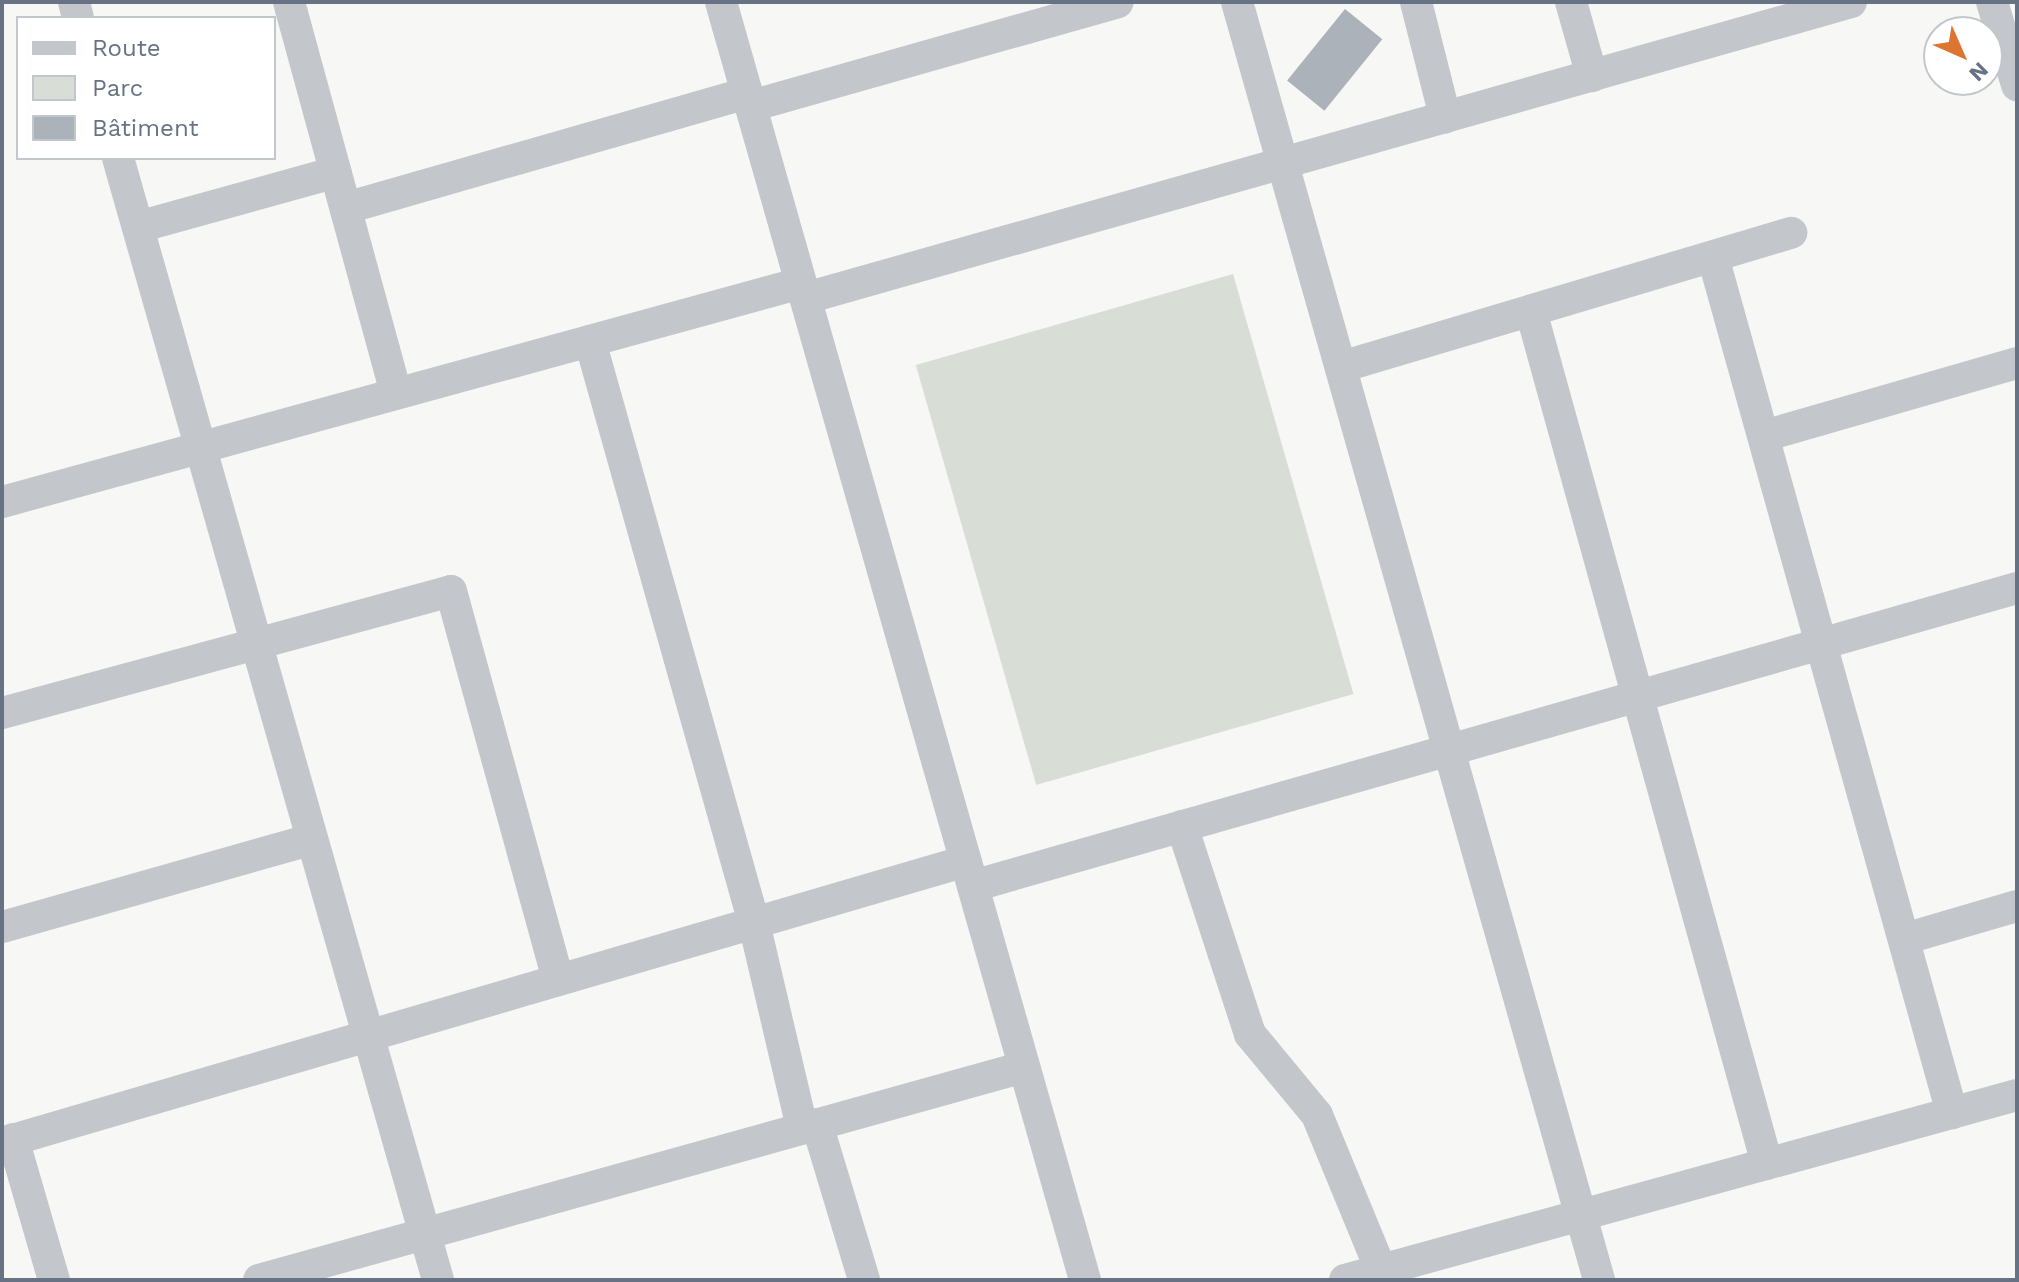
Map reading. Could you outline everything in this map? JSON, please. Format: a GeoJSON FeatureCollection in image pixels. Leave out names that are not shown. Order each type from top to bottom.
{"type":"FeatureCollection","features":[{"type":"Feature","properties":{"kind":"street"},"geometry":{"type":"LineString","coordinates":[[289,2],[396,394]]}},
{"type":"Feature","properties":{"kind":"street"},"geometry":{"type":"LineString","coordinates":[[721,2],[1085,1280]]}},
{"type":"Feature","properties":{"kind":"street"},"geometry":{"type":"LineString","coordinates":[[346,208],[1118,2]]}},
{"type":"Feature","properties":{"kind":"street"},"geometry":{"type":"LineString","coordinates":[[1237,2],[1599,1280]]}},
{"type":"Feature","properties":{"kind":"street"},"geometry":{"type":"LineString","coordinates":[[1416,2],[1445,117]]}},
{"type":"Feature","properties":{"kind":"street"},"geometry":{"type":"LineString","coordinates":[[1571,2],[1592,76]]}},
{"type":"Feature","properties":{"kind":"street"},"geometry":{"type":"LineString","coordinates":[[2,502],[590,341],[804,290],[1283,163],[1592,76],[1792,10],[1851,2]]}},
{"type":"Feature","properties":{"kind":"street"},"geometry":{"type":"LineString","coordinates":[[1992,2],[2017,85]]}},
{"type":"Feature","properties":{"kind":"street"},"geometry":{"type":"LineString","coordinates":[[119,160],[438,1280]]}},
{"type":"Feature","properties":{"kind":"street"},"geometry":{"type":"LineString","coordinates":[[138,227],[336,172]]}},
{"type":"Feature","properties":{"kind":"street"},"geometry":{"type":"LineString","coordinates":[[1341,367],[1791,233]]}},
{"type":"Feature","properties":{"kind":"street"},"geometry":{"type":"LineString","coordinates":[[1713,257],[1952,1113]]}},
{"type":"Feature","properties":{"kind":"street"},"geometry":{"type":"LineString","coordinates":[[1531,311],[1767,1164]]}},
{"type":"Feature","properties":{"kind":"street"},"geometry":{"type":"LineString","coordinates":[[590,341],[809,1126],[864,1280]]}},
{"type":"Feature","properties":{"kind":"street"},"geometry":{"type":"LineString","coordinates":[[1764,436],[2017,363]]}},
{"type":"Feature","properties":{"kind":"street"},"geometry":{"type":"LineString","coordinates":[[54,1280],[8,1141],[754,923],[1182,826],[2017,588]]}},
{"type":"Feature","properties":{"kind":"street"},"geometry":{"type":"LineString","coordinates":[[2,713],[451,591],[558,980]]}},
{"type":"Feature","properties":{"kind":"street"},"geometry":{"type":"LineString","coordinates":[[1182,826],[1250,1034],[1317,1115],[1384,1275]]}},
{"type":"Feature","properties":{"kind":"street"},"geometry":{"type":"LineString","coordinates":[[2,927],[312,839]]}},
{"type":"Feature","properties":{"kind":"street"},"geometry":{"type":"LineString","coordinates":[[1904,939],[2017,906]]}},
{"type":"Feature","properties":{"kind":"street"},"geometry":{"type":"LineString","coordinates":[[259,1280],[1024,1067]]}},
{"type":"Feature","properties":{"kind":"street"},"geometry":{"type":"LineString","coordinates":[[1345,1280],[1384,1275],[1580,1215],[2017,1095]]}},
{"type":"Feature","properties":{"kind":"green space"},"geometry":{"type":"Polygon","coordinates":[[[1233,274],[1353,694],[1036,785],[916,365],[1233,274]]]}},
{"type":"Feature","properties":{"kind":"building"},"geometry":{"type":"Polygon","coordinates":[[[1345,9],[1382,39],[1324,111],[1287,80],[1345,9]]]}}]}
